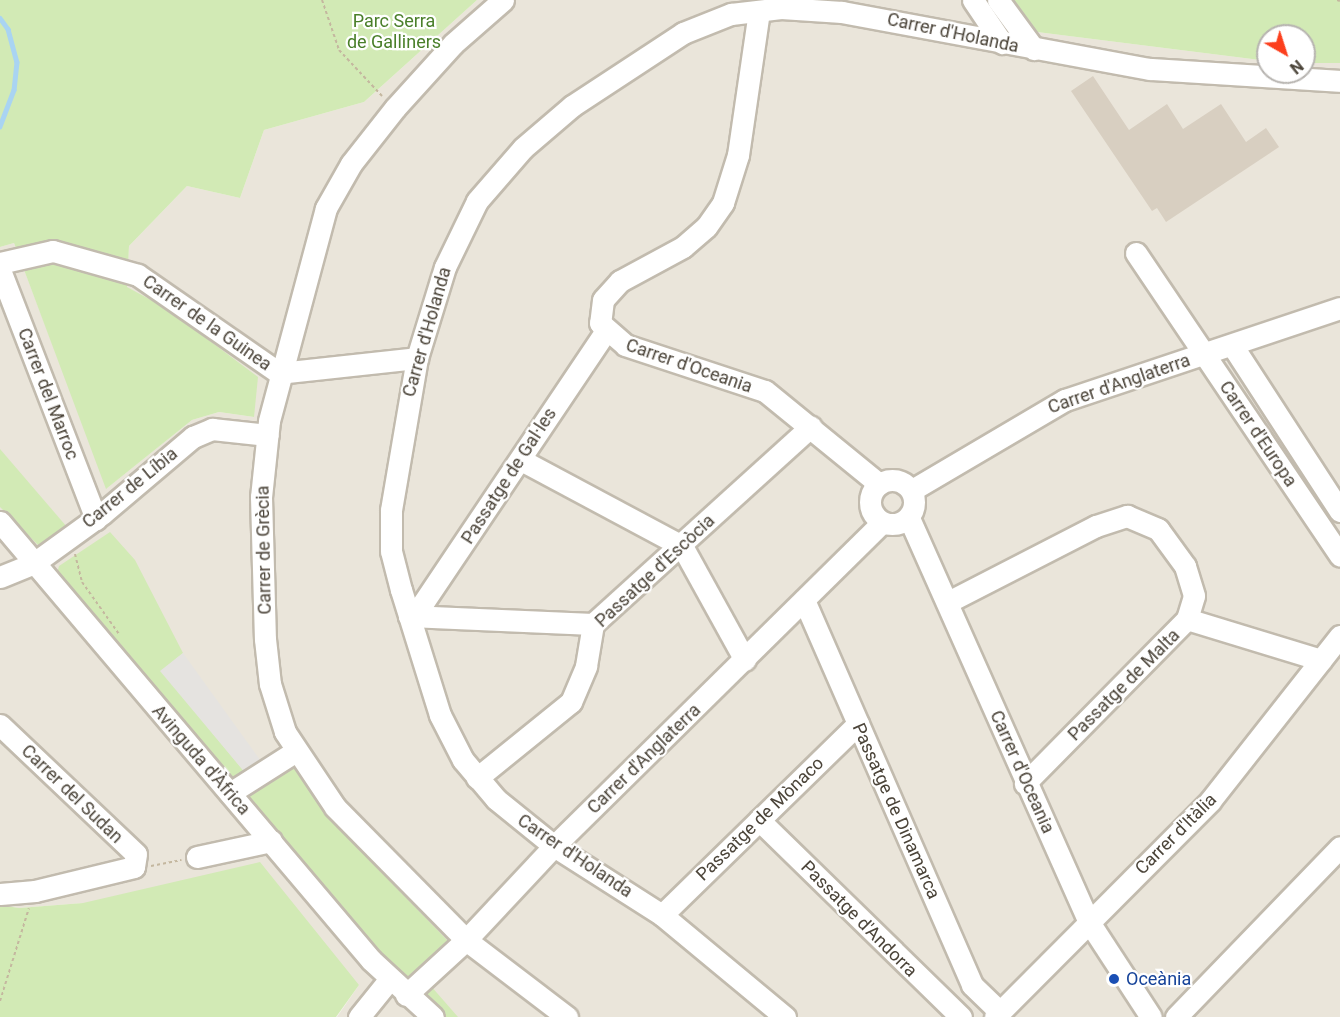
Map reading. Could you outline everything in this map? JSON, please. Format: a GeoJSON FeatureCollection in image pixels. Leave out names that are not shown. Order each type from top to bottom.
{"type":"FeatureCollection","features":[{"type":"Feature","properties":{"kind":"street","name":"Carrer de Grècia"},"geometry":{"type":"LineString","coordinates":[[502,0],[453,44],[395,108],[351,164],[326,208],[279,373],[268,435],[261,497],[265,639],[275,706],[296,751],[362,839],[466,940],[567,1017]]}},
{"type":"Feature","properties":{"kind":"street"},"geometry":{"type":"LineString","coordinates":[[973,0],[1002,43]]}},
{"type":"Feature","properties":{"kind":"street"},"geometry":{"type":"LineString","coordinates":[[998,0],[1034,49]]}},
{"type":"Feature","properties":{"kind":"street","name":"Carrer d'Holanda"},"geometry":{"type":"LineString","coordinates":[[785,1017],[662,915],[554,846],[477,778],[440,715],[391,551],[391,510],[417,358],[445,267],[477,201],[496,177],[572,106],[723,8],[862,14],[1002,43],[1150,69],[1340,81]]}},
{"type":"Feature","properties":{"kind":"street","name":"Carrer d'Oceania"},"geometry":{"type":"LineString","coordinates":[[759,11],[738,155],[723,203],[706,227],[683,247],[631,272],[610,291],[600,312],[605,332],[641,352],[765,391],[811,426],[879,484]]}},
{"type":"Feature","properties":{"kind":"street","name":"Carrer de la Guinea"},"geometry":{"type":"LineString","coordinates":[[0,263],[53,251],[138,275],[279,373],[417,358]]}},
{"type":"Feature","properties":{"kind":"street","name":"Carrer d'Europa"},"geometry":{"type":"LineString","coordinates":[[1136,253],[1340,556]]}},
{"type":"Feature","properties":{"kind":"street","name":"Carrer del Marroc"},"geometry":{"type":"LineString","coordinates":[[0,270],[96,519]]}},
{"type":"Feature","properties":{"kind":"street","name":"Carrer d'Anglaterra"},"geometry":{"type":"LineString","coordinates":[[912,490],[1043,410],[1340,308]]}},
{"type":"Feature","properties":{"kind":"street","name":"Passatge de Gal·les"},"geometry":{"type":"LineString","coordinates":[[409,616],[422,606],[605,332]]}},
{"type":"Feature","properties":{"kind":"street","name":"Carrer d'Europa"},"geometry":{"type":"LineString","coordinates":[[1232,345],[1340,512]]}},
{"type":"Feature","properties":{"kind":"street","name":"Passatge d'Escòcia"},"geometry":{"type":"LineString","coordinates":[[477,778],[572,702],[586,666],[593,624],[682,546],[811,426]]}},
{"type":"Feature","properties":{"kind":"street","name":"Carrer de Líbia"},"geometry":{"type":"LineString","coordinates":[[0,577],[34,562],[96,519],[193,437],[212,429],[268,435]]}},
{"type":"Feature","properties":{"kind":"street"},"geometry":{"type":"LineString","coordinates":[[521,460],[682,546],[745,660]]}},
{"type":"Feature","properties":{"kind":"street"},"geometry":{"type":"LineString","coordinates":[[900,481],[912,490],[915,504],[909,518],[896,525],[882,523],[870,509],[870,500],[879,484],[900,481]]}},
{"type":"Feature","properties":{"kind":"street","name":"Passatge de Malta"},"geometry":{"type":"LineString","coordinates":[[948,602],[1096,526],[1138,517],[1158,528],[1185,566],[1194,596],[1187,619],[1025,783]]}},
{"type":"Feature","properties":{"kind":"street","name":"Carrer d'Oceania"},"geometry":{"type":"LineString","coordinates":[[909,518],[948,602],[1025,783],[1089,922],[1151,1017]]}},
{"type":"Feature","properties":{"kind":"street","name":"Avinguda d'Àfrica"},"geometry":{"type":"LineString","coordinates":[[0,522],[388,980],[433,1017]]}},
{"type":"Feature","properties":{"kind":"street","name":"Carrer d'Anglaterra"},"geometry":{"type":"LineString","coordinates":[[406,995],[466,940],[554,846],[882,523]]}},
{"type":"Feature","properties":{"kind":"street","name":"Passatge de Dinamarca"},"geometry":{"type":"LineString","coordinates":[[804,600],[967,974],[998,1015]]}},
{"type":"Feature","properties":{"kind":"street"},"geometry":{"type":"LineString","coordinates":[[409,616],[593,624]]}},
{"type":"Feature","properties":{"kind":"street"},"geometry":{"type":"LineString","coordinates":[[1187,619],[1321,660]]}},
{"type":"Feature","properties":{"kind":"street","name":"Carrer d'Itàlia"},"geometry":{"type":"LineString","coordinates":[[998,1015],[1217,794],[1340,636]]}},
{"type":"Feature","properties":{"kind":"street","name":"Passatge de Mònaco"},"geometry":{"type":"LineString","coordinates":[[662,915],[858,724]]}},
{"type":"Feature","properties":{"kind":"street","name":"Carrer del Sudan"},"geometry":{"type":"LineString","coordinates":[[0,725],[135,854],[141,867]]}},
{"type":"Feature","properties":{"kind":"street"},"geometry":{"type":"LineString","coordinates":[[230,793],[296,751]]}},
{"type":"Feature","properties":{"kind":"street","name":"Passatge d'Andorra"},"geometry":{"type":"LineString","coordinates":[[759,820],[961,1017]]}},
{"type":"Feature","properties":{"kind":"street"},"geometry":{"type":"LineString","coordinates":[[197,857],[271,841]]}},
{"type":"Feature","properties":{"kind":"street"},"geometry":{"type":"LineString","coordinates":[[1176,1017],[1340,847]]}},
{"type":"Feature","properties":{"kind":"street"},"geometry":{"type":"LineString","coordinates":[[0,894],[35,891],[141,867]]}},
{"type":"Feature","properties":{"kind":"street"},"geometry":{"type":"LineString","coordinates":[[942,999],[967,974]]}},
{"type":"Feature","properties":{"kind":"street"},"geometry":{"type":"LineString","coordinates":[[359,1017],[388,980]]}},
{"type":"Feature","properties":{"kind":"street","name":"Avinguda d'Àfrica"},"geometry":{"type":"LineString","coordinates":[[406,995],[416,1017]]}},
{"type":"Feature","properties":{"kind":"path"},"geometry":{"type":"LineString","coordinates":[[322,0],[339,50],[395,108]]}},
{"type":"Feature","properties":{"kind":"path"},"geometry":{"type":"LineString","coordinates":[[141,867],[197,857]]}},
{"type":"Feature","properties":{"kind":"path"},"geometry":{"type":"LineString","coordinates":[[0,1001],[35,891]]}},
{"type":"Feature","properties":{"kind":"shaded area"},"geometry":{"type":"Polygon","coordinates":[[[477,0],[1014,0],[1037,32],[1256,59],[1256,84],[1316,84],[1316,63],[1340,63],[1340,1017],[337,1017],[359,985],[83,903],[19,908],[0,905],[0,247],[14,243],[107,488],[192,420],[219,412],[254,417],[166,308],[126,287],[129,246],[187,186],[240,198],[264,130],[364,102],[477,0]]]}},
{"type":"Feature","properties":{"kind":"shaded area"},"geometry":{"type":"Polygon","coordinates":[[[183,653],[263,764],[247,775],[160,671],[183,653]]]}},
{"type":"Feature","properties":{"kind":"green space","name":"Parc Serra de Galliners"},"geometry":{"type":"Polygon","coordinates":[[[0,0],[477,0],[364,102],[264,130],[240,198],[187,186],[129,246],[127,287],[166,308],[258,377],[254,417],[219,412],[192,420],[106,489],[14,243],[0,247],[0,0]]]}},
{"type":"Feature","properties":{"kind":"green space"},"geometry":{"type":"Polygon","coordinates":[[[1014,0],[1340,0],[1340,63],[1316,63],[1316,24],[1256,24],[1256,59],[1037,32],[1014,0]]]}},
{"type":"Feature","properties":{"kind":"green space"},"geometry":{"type":"Polygon","coordinates":[[[0,449],[67,527],[39,546],[0,507],[0,449]]]}},
{"type":"Feature","properties":{"kind":"green space"},"geometry":{"type":"Polygon","coordinates":[[[110,532],[135,560],[183,653],[161,671],[247,775],[291,764],[326,815],[449,942],[417,975],[404,978],[387,960],[138,666],[133,669],[56,577],[59,566],[110,532]]]}},
{"type":"Feature","properties":{"kind":"green space"},"geometry":{"type":"Polygon","coordinates":[[[260,862],[359,985],[336,1017],[0,1017],[0,905],[19,908],[83,903],[260,862]]]}},
{"type":"Feature","properties":{"kind":"green space"},"geometry":{"type":"Polygon","coordinates":[[[430,985],[458,1017],[443,1017],[426,997],[430,985]]]}},
{"type":"Feature","properties":{"kind":"building"},"geometry":{"type":"Polygon","coordinates":[[[1093,76],[1129,130],[1167,104],[1183,129],[1221,104],[1246,142],[1266,128],[1279,147],[1166,222],[1157,208],[1152,211],[1071,91],[1093,76]]]}},
{"type":"Feature","properties":{"kind":"waterway"},"geometry":{"type":"LineString","coordinates":[[0,18],[8,29],[17,62],[14,90],[0,126]]}},
{"type":"Feature","properties":{"kind":"place","name":"Oceània"},"geometry":{"type":"Point","coordinates":[1114,979]}}]}
